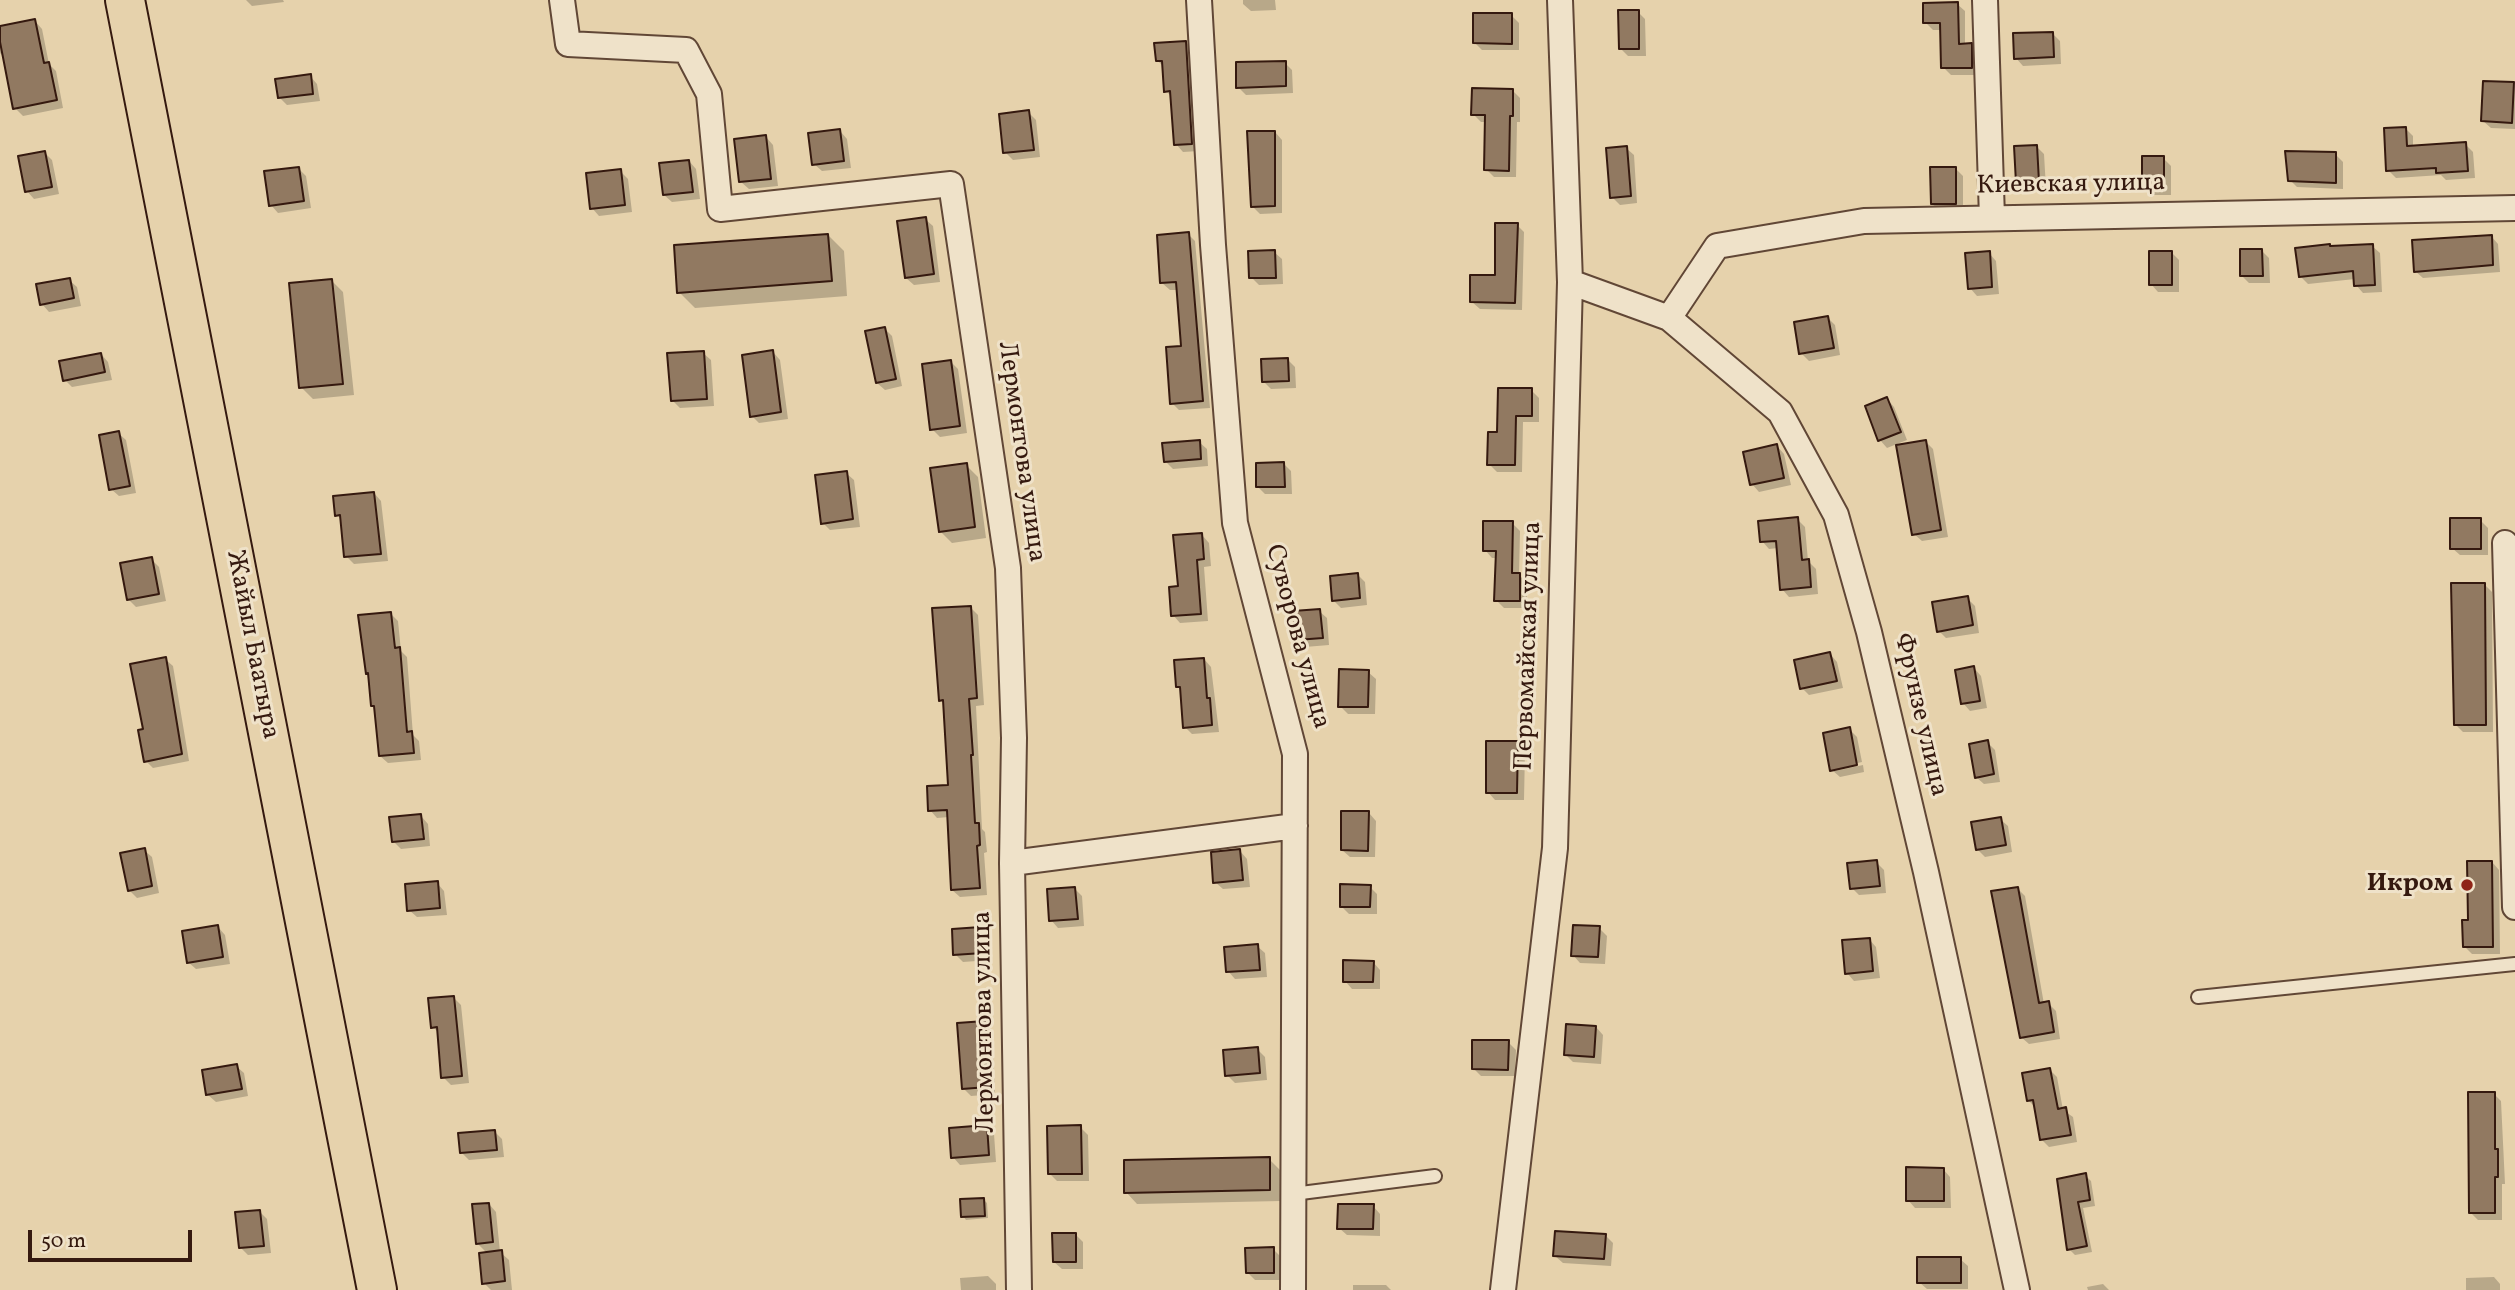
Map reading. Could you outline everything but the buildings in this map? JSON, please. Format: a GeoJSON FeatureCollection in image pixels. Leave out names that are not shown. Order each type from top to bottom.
{"type":"FeatureCollection","features":[{"type":"Feature","properties":{"kind":"highway","name":"Жайыл Баатыра"},"geometry":{"type":"LineString","coordinates":[[125,0],[377,1290]]}},
{"type":"Feature","properties":{"kind":"street","name":"Лермонтова улица"},"geometry":{"type":"LineString","coordinates":[[562,0],[568,44],[686,50],[709,94],[720,209],[951,184],[1008,568],[1014,738],[1012,863],[1019,1290]]}},
{"type":"Feature","properties":{"kind":"street","name":"Суворова улица"},"geometry":{"type":"LineString","coordinates":[[1199,0],[1213,246],[1235,523],[1295,754],[1293,1290]]}},
{"type":"Feature","properties":{"kind":"street","name":"Первомайская улица"},"geometry":{"type":"LineString","coordinates":[[1503,1290],[1555,848],[1570,282],[1560,0]]}},
{"type":"Feature","properties":{"kind":"street"},"geometry":{"type":"LineString","coordinates":[[1985,0],[1992,218]]}},
{"type":"Feature","properties":{"kind":"street","name":"Киевская улица"},"geometry":{"type":"LineString","coordinates":[[1669,318],[1717,246],[1864,221],[2515,208]]}},
{"type":"Feature","properties":{"kind":"street","name":"Фрунзе улица"},"geometry":{"type":"LineString","coordinates":[[1570,282],[1669,318],[1780,412],[1836,515],[1869,632],[1926,872],[2017,1290]]}},
{"type":"Feature","properties":{"kind":"street"},"geometry":{"type":"LineString","coordinates":[[2505,543],[2515,907]]}},
{"type":"Feature","properties":{"kind":"street"},"geometry":{"type":"LineString","coordinates":[[1012,863],[1295,826]]}},
{"type":"Feature","properties":{"kind":"lane"},"geometry":{"type":"LineString","coordinates":[[2198,997],[2515,964]]}},
{"type":"Feature","properties":{"kind":"lane"},"geometry":{"type":"LineString","coordinates":[[1293,1194],[1435,1176]]}},
{"type":"Feature","properties":{"kind":"place","name":"Икром"},"geometry":{"type":"Point","coordinates":[2467,885]}}]}
